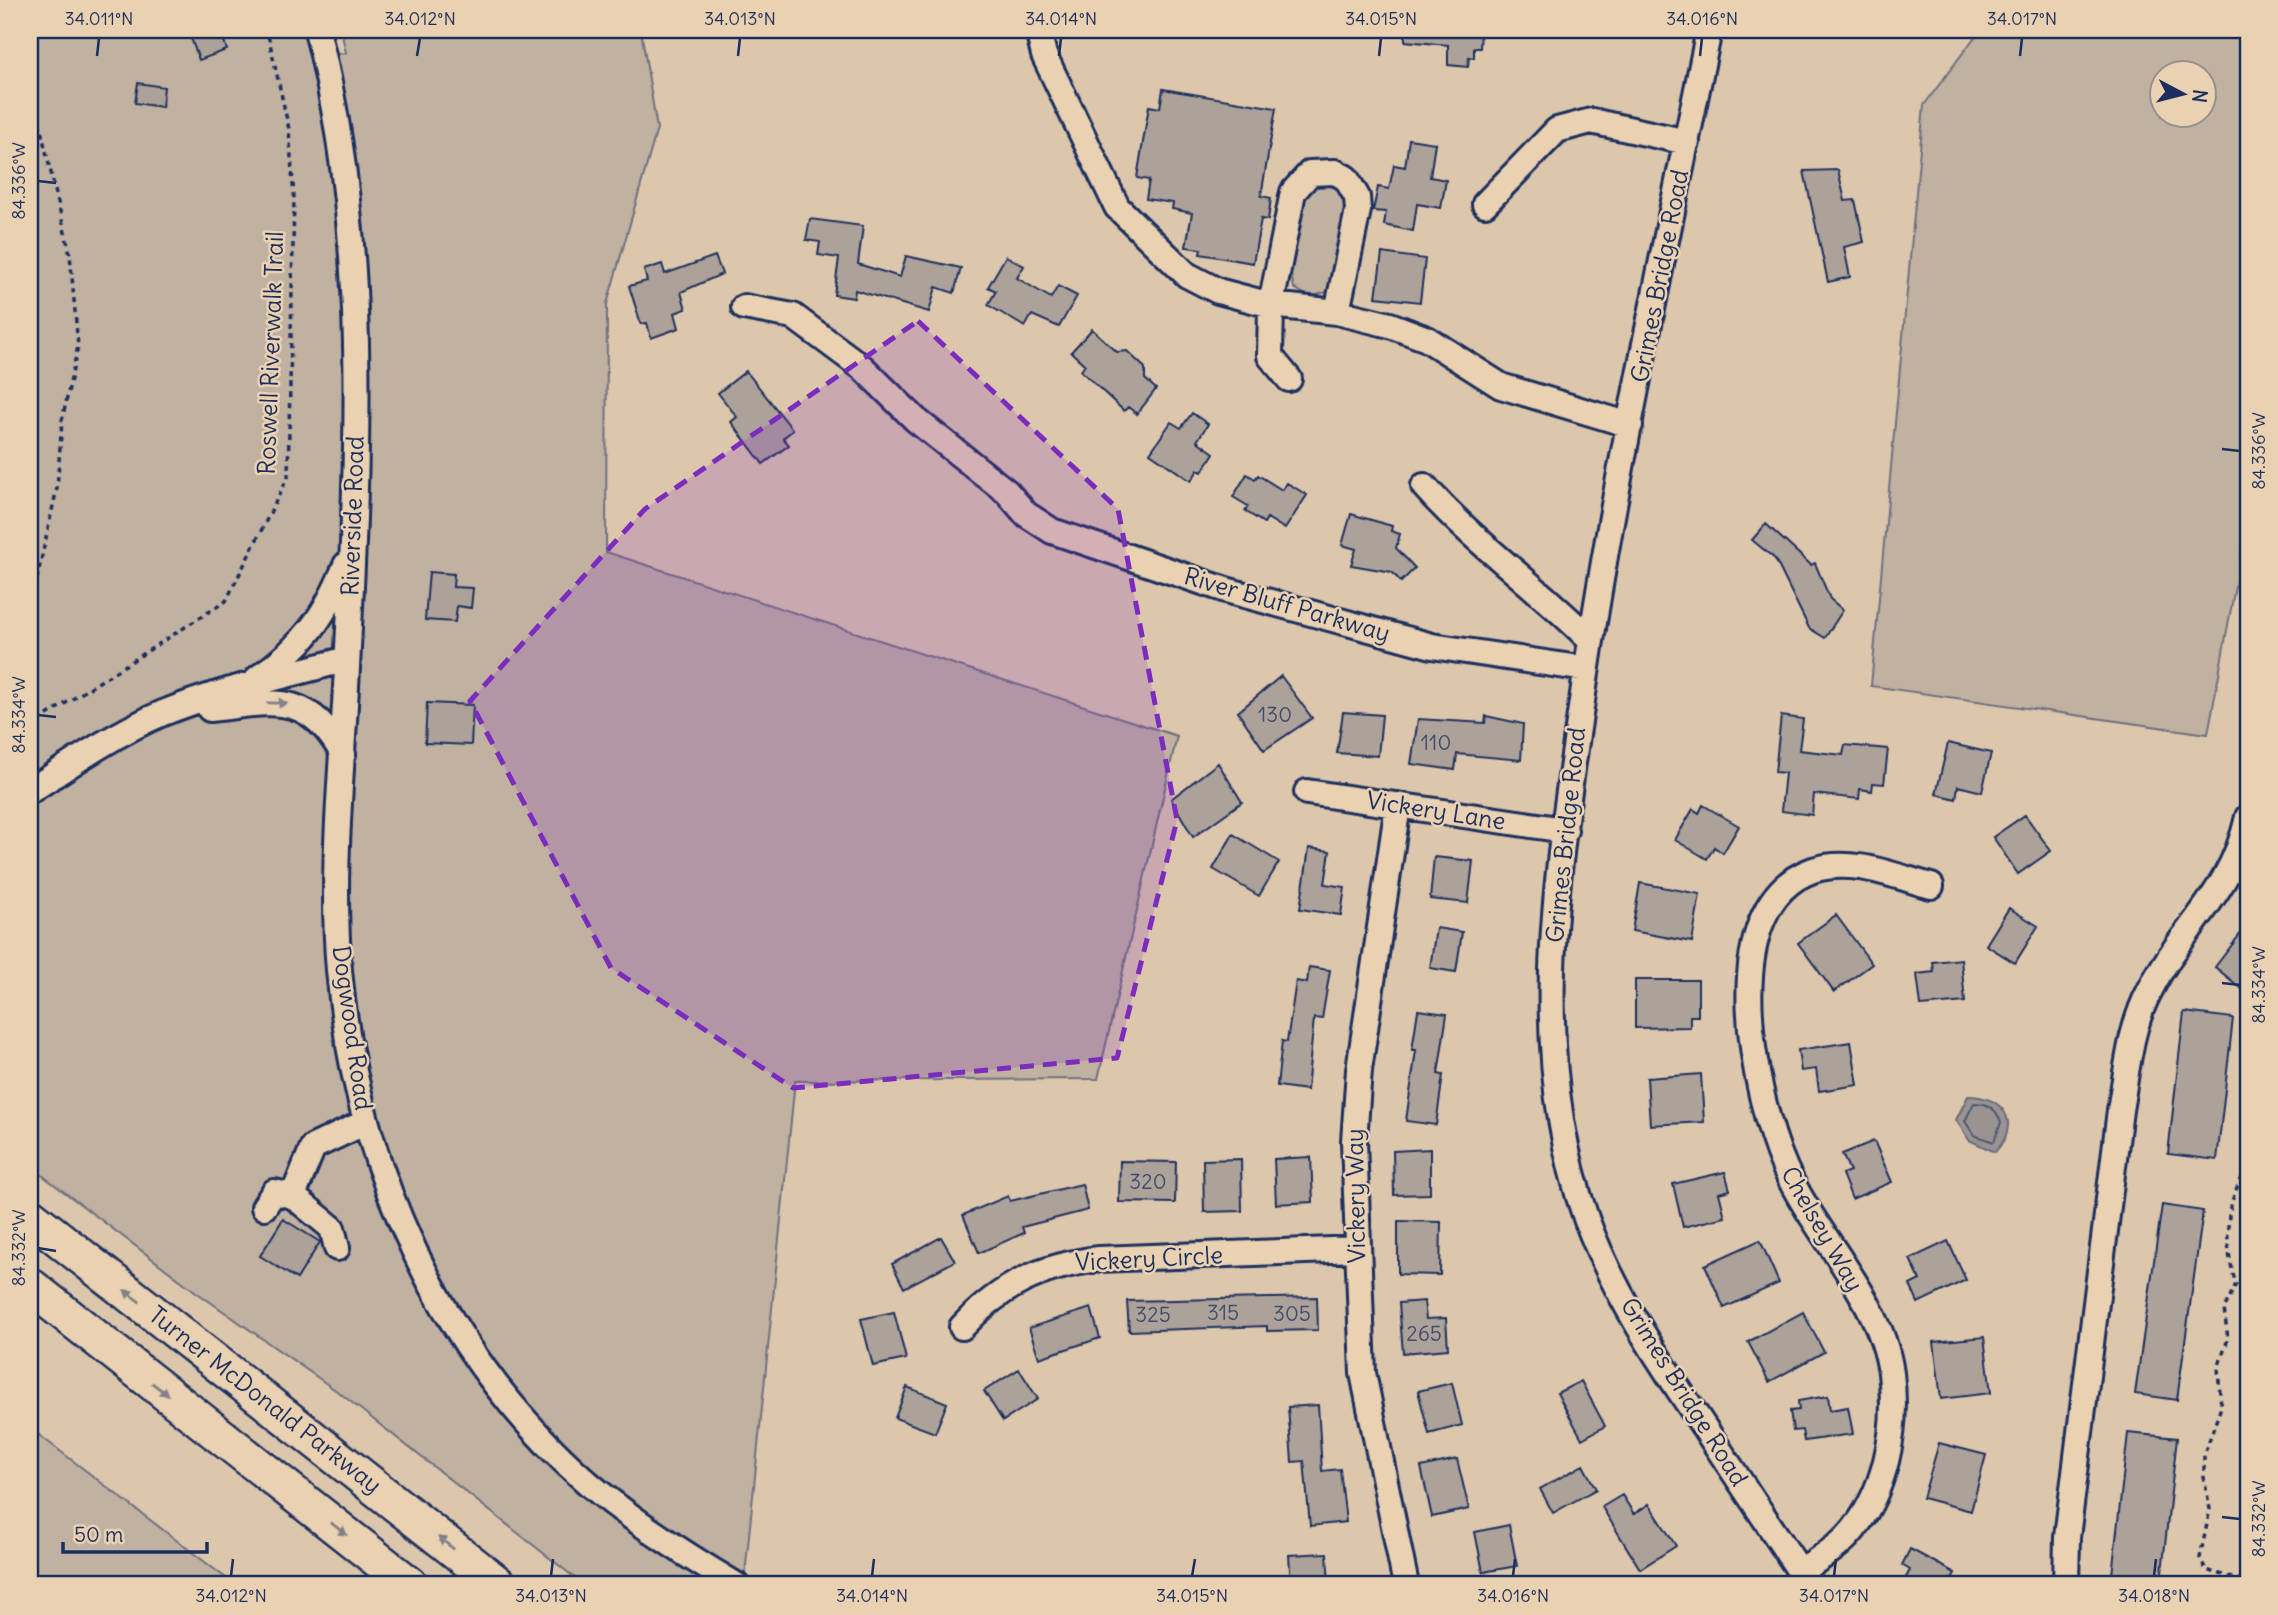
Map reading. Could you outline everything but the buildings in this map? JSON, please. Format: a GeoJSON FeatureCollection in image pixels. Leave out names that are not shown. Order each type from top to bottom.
{"type":"FeatureCollection","features":[{"type":"Feature","properties":{"kind":"highway","name":"Turner McDonald Parkway"},"geometry":{"type":"LineString","coordinates":[[30,1216],[499,1585]]}},
{"type":"Feature","properties":{"kind":"highway"},"geometry":{"type":"LineString","coordinates":[[30,1286],[410,1585]]}},
{"type":"Feature","properties":{"kind":"street","name":"Riverside Road"},"geometry":{"type":"LineString","coordinates":[[317,30],[342,159],[354,266],[358,394],[347,659]]}},
{"type":"Feature","properties":{"kind":"street"},"geometry":{"type":"LineString","coordinates":[[1038,30],[1044,55],[1117,207],[1187,275],[1219,291],[1271,305],[1337,312],[1427,339],[1501,386],[1630,425]]}},
{"type":"Feature","properties":{"kind":"street","name":"Grimes Bridge Road"},"geometry":{"type":"LineString","coordinates":[[1709,30],[1630,425],[1586,669],[1565,830],[1550,1013],[1561,1122],[1587,1221],[1609,1272],[1661,1363],[1804,1578]]}},
{"type":"Feature","properties":{"kind":"street"},"geometry":{"type":"LineString","coordinates":[[1485,204],[1557,130],[1591,121],[1687,142]]}},
{"type":"Feature","properties":{"kind":"street"},"geometry":{"type":"LineString","coordinates":[[1289,379],[1270,356],[1271,305],[1293,192],[1310,173],[1322,171],[1346,178],[1357,197],[1358,210],[1337,312]]}},
{"type":"Feature","properties":{"kind":"street","name":"River Bluff Parkway"},"geometry":{"type":"LineString","coordinates":[[744,306],[793,316],[863,368],[916,419],[1007,492],[1026,514],[1052,531],[1226,590],[1432,646],[1586,669]]}},
{"type":"Feature","properties":{"kind":"street"},"geometry":{"type":"LineString","coordinates":[[1424,486],[1443,508],[1560,610],[1591,641]]}},
{"type":"Feature","properties":{"kind":"street"},"geometry":{"type":"LineString","coordinates":[[246,686],[295,650],[312,632],[351,552]]}},
{"type":"Feature","properties":{"kind":"street"},"geometry":{"type":"LineString","coordinates":[[30,791],[110,741],[160,715],[246,686],[347,659]]}},
{"type":"Feature","properties":{"kind":"street","name":"Dogwood Road"},"geometry":{"type":"LineString","coordinates":[[347,659],[337,853],[339,971],[353,1069],[366,1122],[394,1206],[421,1266],[452,1321],[493,1381],[537,1432],[586,1481],[636,1522],[736,1585]]}},
{"type":"Feature","properties":{"kind":"street"},"geometry":{"type":"LineString","coordinates":[[160,715],[271,702],[292,704],[320,721],[342,754]]}},
{"type":"Feature","properties":{"kind":"street","name":"Vickery Lane"},"geometry":{"type":"LineString","coordinates":[[1307,792],[1565,830]]}},
{"type":"Feature","properties":{"kind":"street","name":"Vickery Way"},"geometry":{"type":"LineString","coordinates":[[1398,805],[1356,1103],[1356,1249],[1364,1384],[1406,1585]]}},
{"type":"Feature","properties":{"kind":"street"},"geometry":{"type":"LineString","coordinates":[[2066,1585],[2068,1524],[2120,1111],[2132,1041],[2149,992],[2173,952],[2211,905],[2226,880],[2248,817]]}},
{"type":"Feature","properties":{"kind":"street","name":"Chelsey Way"},"geometry":{"type":"LineString","coordinates":[[1804,1578],[1846,1537],[1862,1516],[1885,1463],[1894,1404],[1890,1370],[1870,1309],[1816,1226],[1786,1170],[1771,1132],[1759,1085],[1751,1020],[1750,989],[1756,936],[1777,895],[1795,879],[1812,870],[1851,866],[1931,886]]}},
{"type":"Feature","properties":{"kind":"street"},"geometry":{"type":"LineString","coordinates":[[292,1196],[313,1147],[366,1122]]}},
{"type":"Feature","properties":{"kind":"street"},"geometry":{"type":"LineString","coordinates":[[264,1207],[274,1192],[292,1196],[332,1228],[337,1248]]}},
{"type":"Feature","properties":{"kind":"street","name":"Vickery Circle"},"geometry":{"type":"LineString","coordinates":[[962,1327],[981,1306],[1004,1289],[1032,1273],[1065,1263],[1099,1259],[1356,1249]]}},
{"type":"Feature","properties":{"kind":"path","name":"Roswell Riverwalk Trail"},"geometry":{"type":"LineString","coordinates":[[30,726],[226,601],[288,477],[294,198],[289,129],[267,30]]}},
{"type":"Feature","properties":{"kind":"path"},"geometry":{"type":"LineString","coordinates":[[30,83],[70,254],[78,346],[62,421],[57,488],[30,610]]}},
{"type":"Feature","properties":{"kind":"path"},"geometry":{"type":"LineString","coordinates":[[2248,1130],[2248,1146]]}},
{"type":"Feature","properties":{"kind":"path"},"geometry":{"type":"LineString","coordinates":[[2242,1581],[2206,1570],[2200,1558],[2210,1509],[2204,1478],[2204,1455],[2221,1407],[2218,1368],[2228,1339],[2225,1303],[2236,1284],[2229,1263],[2231,1248],[2227,1214],[2248,1169]]}},
{"type":"Feature","properties":{"kind":"highlighted area"},"geometry":{"type":"Polygon","coordinates":[[[918,321],[1118,509],[1177,820],[1117,1058],[793,1088],[611,968],[470,701],[645,509],[918,321]]]}},
{"type":"Feature","properties":{"kind":"shaded area"},"geometry":{"type":"Polygon","coordinates":[[[30,30],[317,30],[323,56],[346,53],[341,30],[641,30],[657,129],[607,304],[606,552],[1177,736],[1098,1079],[795,1081],[744,1585],[584,1585],[341,1394],[196,1292],[30,1166],[30,30]]]}},
{"type":"Feature","properties":{"kind":"shaded area"},"geometry":{"type":"Polygon","coordinates":[[[1980,30],[2248,30],[2248,516],[2208,734],[1871,686],[1924,105],[1980,30]]]}},
{"type":"Feature","properties":{"kind":"shaded area"},"geometry":{"type":"Polygon","coordinates":[[[1318,185],[1338,187],[1347,205],[1330,291],[1310,297],[1294,288],[1289,266],[1307,190],[1318,185]]]}},
{"type":"Feature","properties":{"kind":"shaded area"},"geometry":{"type":"Polygon","coordinates":[[[30,1428],[235,1585],[30,1585],[30,1428]]]}},
{"type":"Feature","properties":{"kind":"water"},"geometry":{"type":"Polygon","coordinates":[[[1968,1096],[1991,1101],[2005,1113],[2007,1131],[1995,1152],[1969,1140],[1956,1120],[1968,1096]]]}}]}
